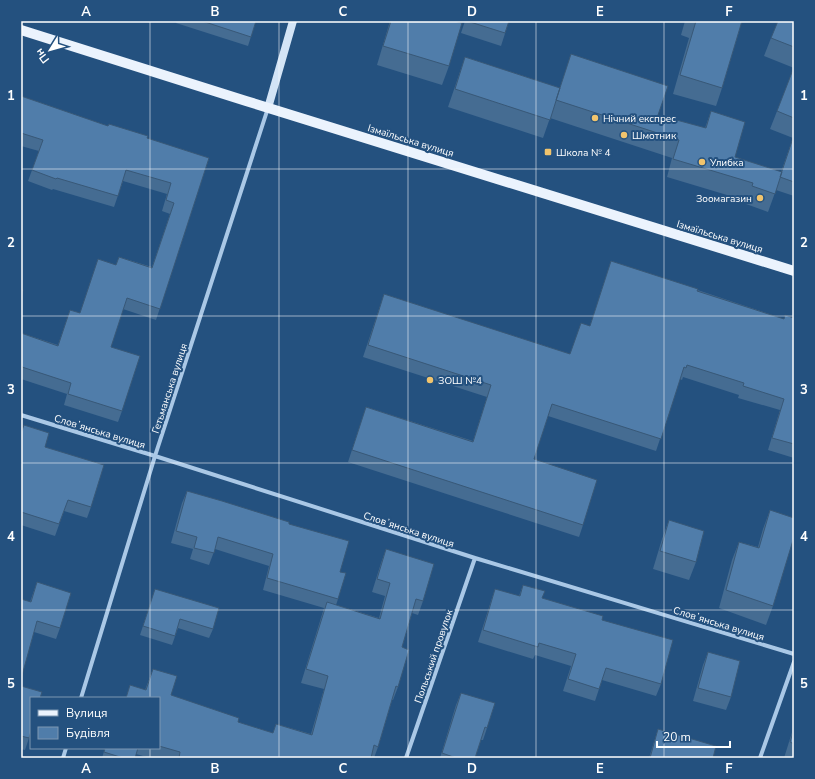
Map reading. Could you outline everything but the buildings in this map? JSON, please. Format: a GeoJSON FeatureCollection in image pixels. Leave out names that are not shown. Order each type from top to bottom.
{"type":"FeatureCollection","features":[{"type":"Feature","properties":{"kind":"main road"},"geometry":{"type":"LineString","coordinates":[[268,108],[293,21]]}},
{"type":"Feature","properties":{"kind":"main road","name":"Ізмаїльська вулиця"},"geometry":{"type":"LineString","coordinates":[[21,30],[794,271]]}},
{"type":"Feature","properties":{"kind":"street","name":"Гетьманська вулиця"},"geometry":{"type":"LineString","coordinates":[[81,697],[155,456],[268,108]]}},
{"type":"Feature","properties":{"kind":"street","name":"Словʼянська вулиця"},"geometry":{"type":"LineString","coordinates":[[21,415],[475,558],[794,654]]}},
{"type":"Feature","properties":{"kind":"street","name":"Польський провулок"},"geometry":{"type":"LineString","coordinates":[[406,758],[475,558]]}},
{"type":"Feature","properties":{"kind":"street"},"geometry":{"type":"LineString","coordinates":[[760,758],[794,662]]}},
{"type":"Feature","properties":{"kind":"place","name":"Нічний експрес"},"geometry":{"type":"Point","coordinates":[595,118]}},
{"type":"Feature","properties":{"kind":"place","name":"Шмотник"},"geometry":{"type":"Point","coordinates":[624,135]}},
{"type":"Feature","properties":{"kind":"place","name":"Школа № 4"},"geometry":{"type":"Point","coordinates":[548,152]}},
{"type":"Feature","properties":{"kind":"place","name":"Улибка"},"geometry":{"type":"Point","coordinates":[702,162]}},
{"type":"Feature","properties":{"kind":"place","name":"Зоомагазин"},"geometry":{"type":"Point","coordinates":[760,198]}},
{"type":"Feature","properties":{"kind":"place","name":"ЗОШ №4"},"geometry":{"type":"Point","coordinates":[430,380]}}]}
